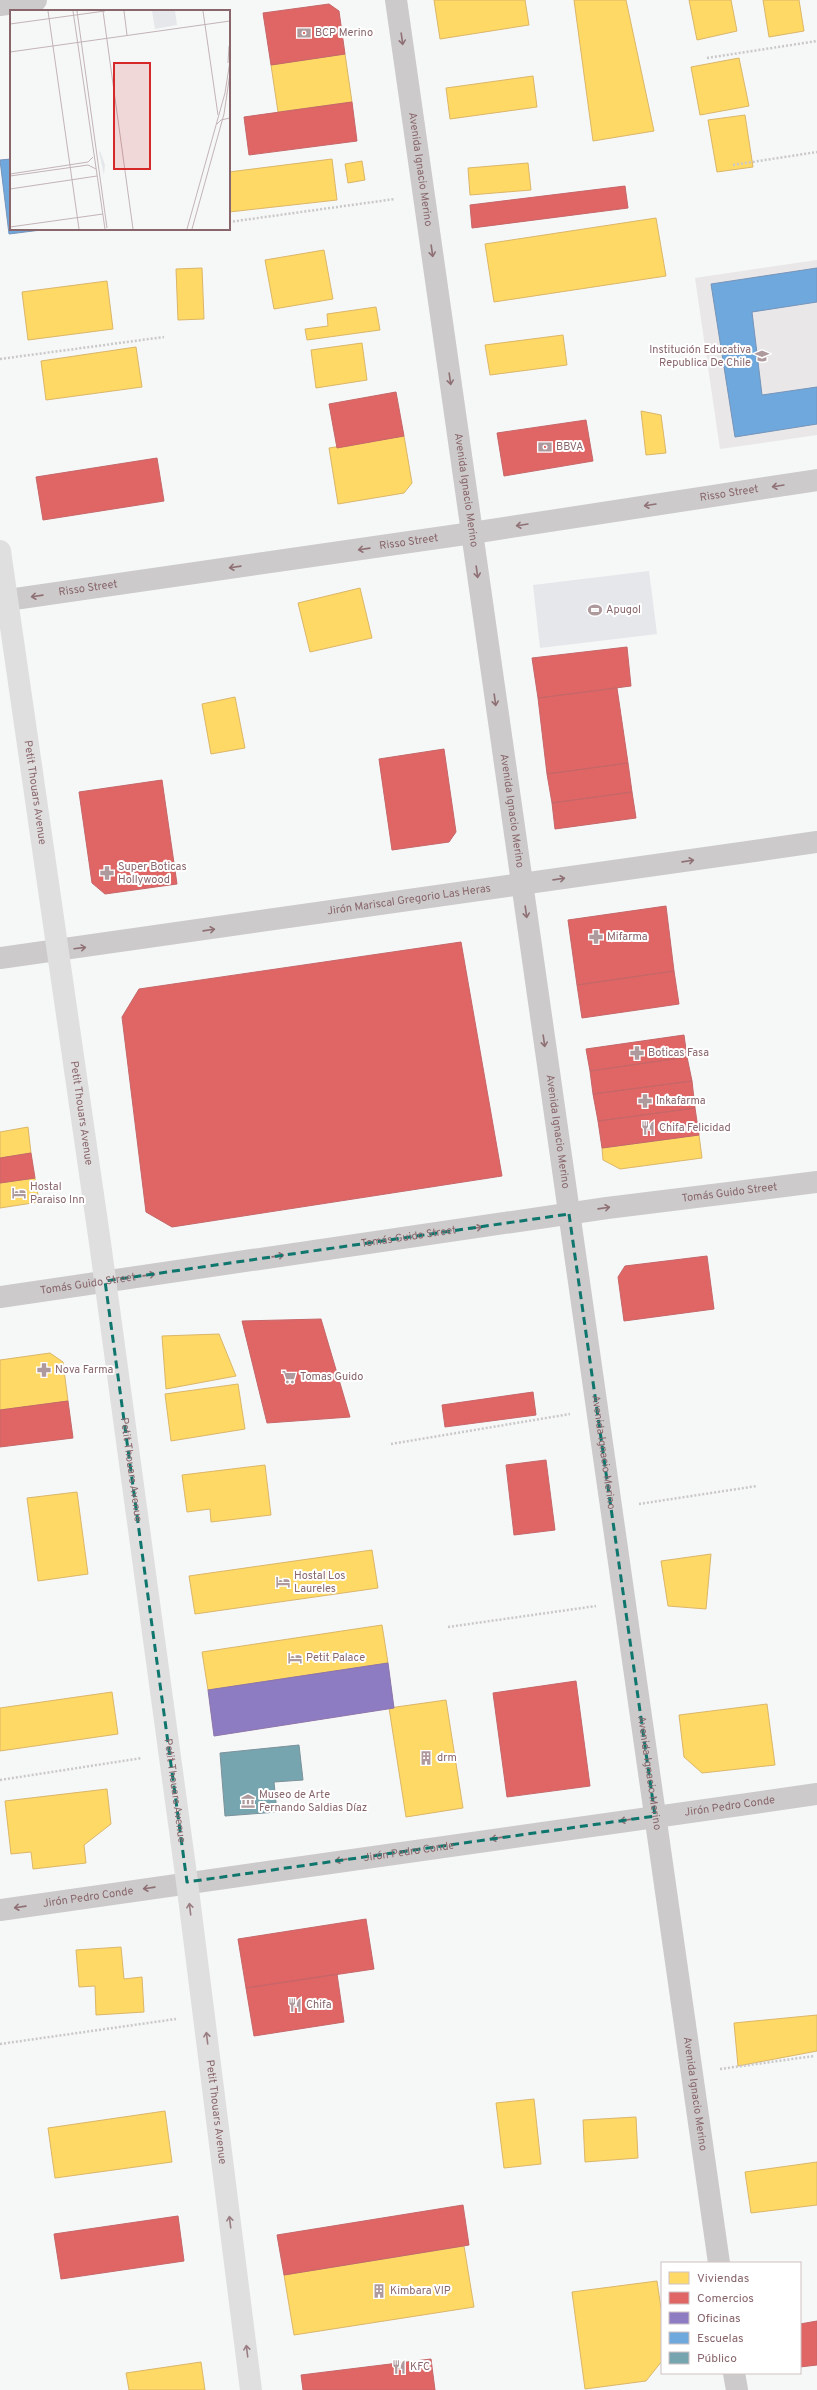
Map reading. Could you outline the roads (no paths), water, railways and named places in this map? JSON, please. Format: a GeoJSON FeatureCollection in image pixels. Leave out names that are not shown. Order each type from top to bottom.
{"type":"FeatureCollection","features":[{"type":"Feature","properties":{"kind":"main road","name":"Petit Thouars Avenue"},"geometry":{"type":"LineString","coordinates":[[0,551],[4,601],[58,950],[170,1754],[252,2390]]}},
{"type":"Feature","properties":{"kind":"street"},"geometry":{"type":"LineString","coordinates":[[0,5],[36,0]]}},
{"type":"Feature","properties":{"kind":"street","name":"Avenida Ignacio Merino"},"geometry":{"type":"LineString","coordinates":[[396,0],[719,2262]]}},
{"type":"Feature","properties":{"kind":"street","name":"Risso Street"},"geometry":{"type":"LineString","coordinates":[[4,601],[472,533],[817,480]]}},
{"type":"Feature","properties":{"kind":"street","name":"Jirón Mariscal Gregorio Las Heras"},"geometry":{"type":"LineString","coordinates":[[0,958],[817,842]]}},
{"type":"Feature","properties":{"kind":"street","name":"Tomás Guido Street"},"geometry":{"type":"LineString","coordinates":[[0,1298],[105,1281],[569,1214],[817,1182]]}},
{"type":"Feature","properties":{"kind":"street","name":"Jirón Pedro Conde"},"geometry":{"type":"LineString","coordinates":[[0,1910],[187,1882],[817,1794]]}},
{"type":"Feature","properties":{"kind":"street"},"geometry":{"type":"LineString","coordinates":[[734,2374],[737,2390]]}},
{"type":"Feature","properties":{"kind":"place","name":"BCP Merino"},"geometry":{"type":"Point","coordinates":[304,33]}},
{"type":"Feature","properties":{"kind":"place","name":"Institución Educativa Republica De Chile"},"geometry":{"type":"Point","coordinates":[762,356]}},
{"type":"Feature","properties":{"kind":"place","name":"BBVA"},"geometry":{"type":"Point","coordinates":[545,447]}},
{"type":"Feature","properties":{"kind":"place","name":"Apugol"},"geometry":{"type":"Point","coordinates":[595,610]}},
{"type":"Feature","properties":{"kind":"place","name":"Super Boticas Hollywood"},"geometry":{"type":"Point","coordinates":[107,873]}},
{"type":"Feature","properties":{"kind":"place","name":"Mifarma"},"geometry":{"type":"Point","coordinates":[596,937]}},
{"type":"Feature","properties":{"kind":"place","name":"Boticas Fasa"},"geometry":{"type":"Point","coordinates":[637,1053]}},
{"type":"Feature","properties":{"kind":"place","name":"Inkafarma"},"geometry":{"type":"Point","coordinates":[645,1101]}},
{"type":"Feature","properties":{"kind":"place","name":"Chifa Felicidad"},"geometry":{"type":"Point","coordinates":[648,1128]}},
{"type":"Feature","properties":{"kind":"place","name":"Hostal Paraiso Inn"},"geometry":{"type":"Point","coordinates":[19,1193]}},
{"type":"Feature","properties":{"kind":"place","name":"Nova Farma"},"geometry":{"type":"Point","coordinates":[44,1370]}},
{"type":"Feature","properties":{"kind":"place","name":"Tomas Guido"},"geometry":{"type":"Point","coordinates":[289,1377]}},
{"type":"Feature","properties":{"kind":"place","name":"Hostal Los Laureles"},"geometry":{"type":"Point","coordinates":[283,1582]}},
{"type":"Feature","properties":{"kind":"place","name":"Petit Palace"},"geometry":{"type":"Point","coordinates":[295,1658]}},
{"type":"Feature","properties":{"kind":"place","name":"drm"},"geometry":{"type":"Point","coordinates":[426,1758]}},
{"type":"Feature","properties":{"kind":"place","name":"Museo de Arte Fernando Saldias Díaz"},"geometry":{"type":"Point","coordinates":[248,1801]}},
{"type":"Feature","properties":{"kind":"place","name":"Chifa"},"geometry":{"type":"Point","coordinates":[295,2005]}},
{"type":"Feature","properties":{"kind":"place","name":"Kimbara VIP"},"geometry":{"type":"Point","coordinates":[379,2291]}},
{"type":"Feature","properties":{"kind":"place","name":"KFC"},"geometry":{"type":"Point","coordinates":[399,2367]}}]}
